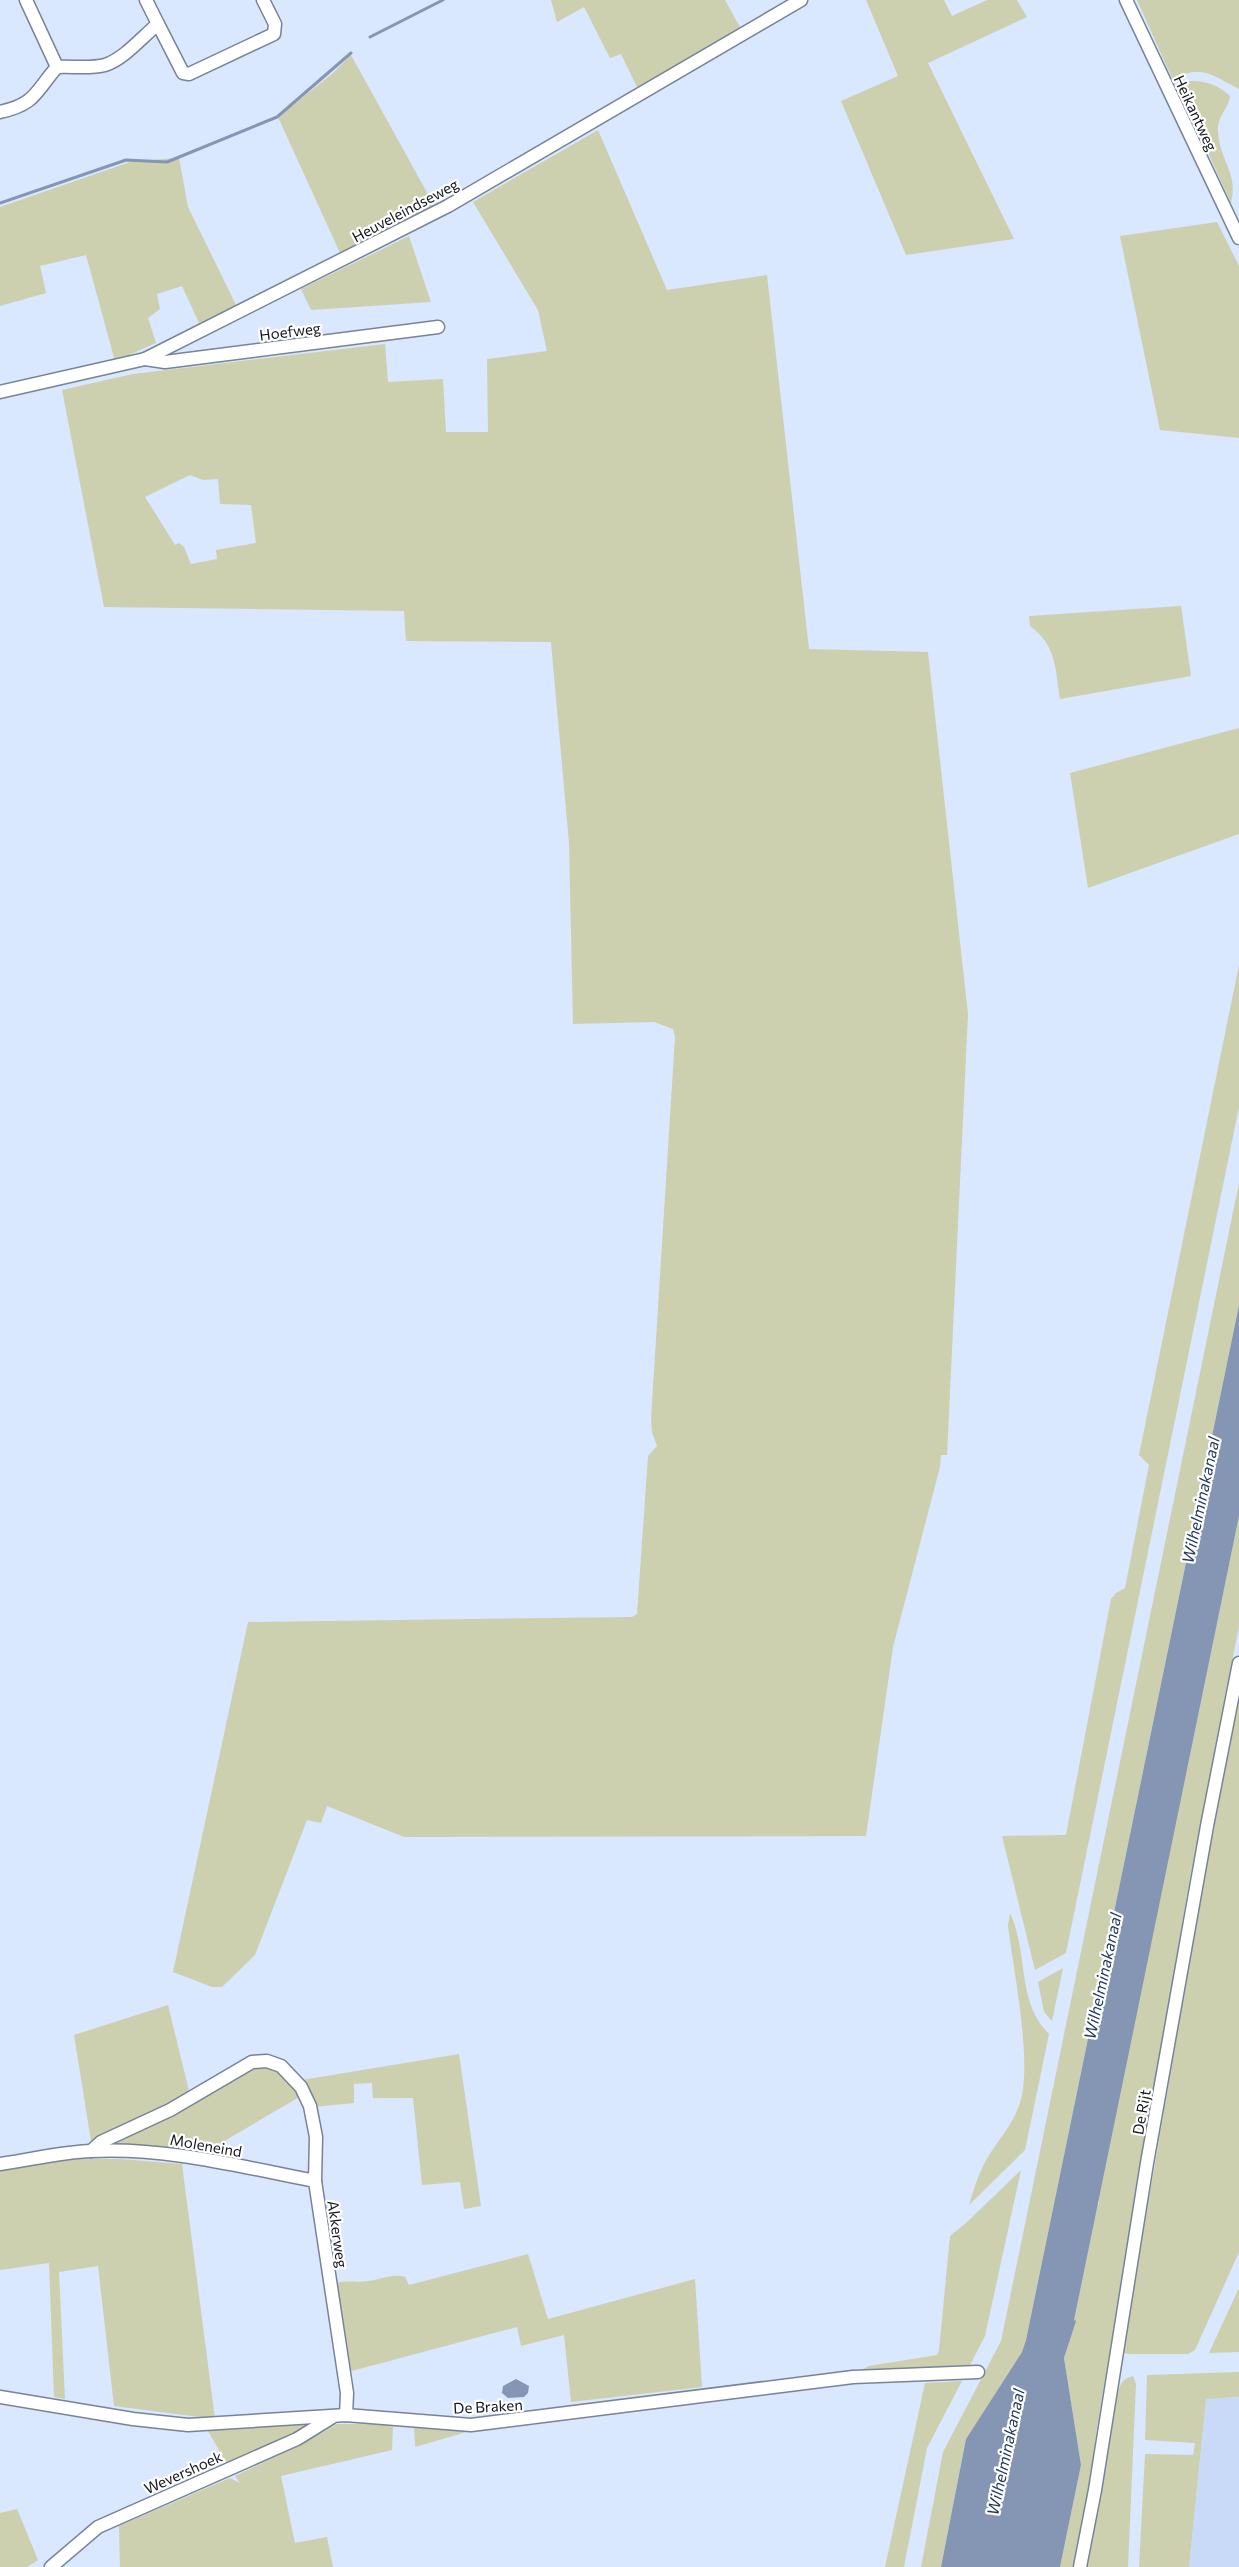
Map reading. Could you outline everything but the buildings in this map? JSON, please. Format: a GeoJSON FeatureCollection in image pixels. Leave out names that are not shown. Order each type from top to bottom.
{"type":"FeatureCollection","features":[{"type":"Feature","properties":{"kind":"street"},"geometry":{"type":"LineString","coordinates":[[26,0],[57,67]]}},
{"type":"Feature","properties":{"kind":"street"},"geometry":{"type":"LineString","coordinates":[[146,0],[183,73],[189,74],[274,34],[275,24],[263,0]]}},
{"type":"Feature","properties":{"kind":"street","name":"Heuveleindseweg"},"geometry":{"type":"LineString","coordinates":[[0,392],[146,359],[448,206],[801,0]]}},
{"type":"Feature","properties":{"kind":"street","name":"Heikantweg"},"geometry":{"type":"LineString","coordinates":[[1126,0],[1239,238]]}},
{"type":"Feature","properties":{"kind":"street"},"geometry":{"type":"LineString","coordinates":[[0,112],[20,108],[36,96],[46,79],[57,67],[91,67],[107,64],[158,24]]}},
{"type":"Feature","properties":{"kind":"street","name":"Hoefweg"},"geometry":{"type":"LineString","coordinates":[[146,359],[165,362],[438,327]]}},
{"type":"Feature","properties":{"kind":"street","name":"De Rijt"},"geometry":{"type":"LineString","coordinates":[[1080,2567],[1095,2490],[1198,1873],[1239,1663]]}},
{"type":"Feature","properties":{"kind":"street","name":"Moleneind"},"geometry":{"type":"LineString","coordinates":[[90,2151],[101,2142],[171,2110],[252,2062],[267,2061],[281,2066]]}},
{"type":"Feature","properties":{"kind":"street","name":"Akkerweg"},"geometry":{"type":"LineString","coordinates":[[281,2066],[301,2087],[310,2106],[316,2137],[315,2181],[346,2393],[340,2415]]}},
{"type":"Feature","properties":{"kind":"street","name":"Moleneind"},"geometry":{"type":"LineString","coordinates":[[0,2164],[90,2151],[166,2153],[315,2181]]}},
{"type":"Feature","properties":{"kind":"street","name":"De Braken"},"geometry":{"type":"LineString","coordinates":[[0,2397],[133,2419],[188,2425],[340,2415],[471,2425],[853,2378],[978,2372]]}},
{"type":"Feature","properties":{"kind":"street","name":"Wevershoek"},"geometry":{"type":"LineString","coordinates":[[51,2567],[98,2527],[297,2439],[340,2415]]}},
{"type":"Feature","properties":{"kind":"shaded area"},"geometry":{"type":"Polygon","coordinates":[[[1239,2397],[1239,2567],[1189,2567],[1206,2399],[1239,2397]]]}},
{"type":"Feature","properties":{"kind":"green space"},"geometry":{"type":"Polygon","coordinates":[[[551,0],[725,0],[741,29],[638,89],[621,54],[610,58],[584,7],[557,22],[551,0]]]}},
{"type":"Feature","properties":{"kind":"green space"},"geometry":{"type":"Polygon","coordinates":[[[866,0],[944,0],[952,16],[987,0],[1017,0],[1027,17],[928,63],[1014,239],[906,255],[841,101],[898,76],[866,0]]]}},
{"type":"Feature","properties":{"kind":"green space"},"geometry":{"type":"Polygon","coordinates":[[[1137,0],[1239,0],[1239,89],[1207,73],[1192,72],[1172,78],[1137,0]]]}},
{"type":"Feature","properties":{"kind":"green space"},"geometry":{"type":"Polygon","coordinates":[[[351,55],[435,207],[340,253],[278,117],[332,74],[351,55]]]}},
{"type":"Feature","properties":{"kind":"green space"},"geometry":{"type":"Polygon","coordinates":[[[1190,81],[1212,84],[1230,96],[1219,121],[1218,131],[1219,141],[1231,175],[1233,192],[1231,203],[1178,87],[1190,81]]]}},
{"type":"Feature","properties":{"kind":"green space"},"geometry":{"type":"Polygon","coordinates":[[[598,130],[667,290],[767,275],[809,649],[928,652],[968,1014],[947,1455],[941,1455],[940,1467],[893,1647],[866,1836],[404,1837],[327,1806],[321,1823],[307,1820],[255,1955],[222,1987],[212,1987],[173,1972],[248,1622],[632,1617],[637,1614],[648,1456],[657,1446],[652,1432],[651,1419],[675,1037],[673,1029],[654,1022],[573,1024],[569,843],[551,642],[406,641],[404,611],[104,607],[62,390],[133,374],[385,344],[388,382],[443,379],[446,432],[488,432],[487,359],[547,351],[538,310],[473,202],[598,130]],[[190,475],[145,497],[175,545],[179,543],[184,547],[191,564],[217,559],[216,550],[256,543],[251,505],[220,504],[218,479],[203,480],[190,475]]]}},
{"type":"Feature","properties":{"kind":"green space"},"geometry":{"type":"Polygon","coordinates":[[[179,158],[188,207],[236,305],[199,323],[182,286],[157,294],[160,309],[148,318],[156,343],[115,361],[86,255],[40,266],[46,293],[0,306],[0,207],[133,161],[179,158]]]}},
{"type":"Feature","properties":{"kind":"green space"},"geometry":{"type":"Polygon","coordinates":[[[1217,222],[1239,266],[1239,438],[1160,430],[1120,236],[1217,222]]]}},
{"type":"Feature","properties":{"kind":"green space"},"geometry":{"type":"Polygon","coordinates":[[[409,236],[431,302],[311,310],[301,289],[409,236]]]}},
{"type":"Feature","properties":{"kind":"green space"},"geometry":{"type":"Polygon","coordinates":[[[1181,606],[1191,676],[1060,699],[1053,658],[1045,641],[1030,626],[1029,616],[1181,606]]]}},
{"type":"Feature","properties":{"kind":"green space"},"geometry":{"type":"Polygon","coordinates":[[[1239,728],[1239,834],[1088,888],[1070,773],[1239,728]]]}},
{"type":"Feature","properties":{"kind":"green space"},"geometry":{"type":"Polygon","coordinates":[[[1239,965],[1239,1107],[1066,1953],[1035,1970],[1002,1836],[1066,1835],[1111,1599],[1125,1588],[1149,1465],[1139,1455],[1239,965]]]}},
{"type":"Feature","properties":{"kind":"green space"},"geometry":{"type":"Polygon","coordinates":[[[1239,1183],[1239,1305],[1026,2340],[1022,2352],[966,2439],[941,2567],[921,2567],[943,2452],[1001,2341],[1239,1183]]]}},
{"type":"Feature","properties":{"kind":"green space"},"geometry":{"type":"Polygon","coordinates":[[[1239,1516],[1239,1626],[1190,1877],[1096,2433],[1084,2517],[1073,2567],[1060,2567],[1081,2465],[1064,2358],[1075,2321],[1073,2321],[1097,2204],[1099,2204],[1098,2195],[1239,1516]]]}},
{"type":"Feature","properties":{"kind":"green space"},"geometry":{"type":"Polygon","coordinates":[[[1239,1698],[1239,2252],[1195,2350],[1188,2354],[1128,2354],[1123,2352],[1198,1910],[1239,1698]]]}},
{"type":"Feature","properties":{"kind":"green space"},"geometry":{"type":"Polygon","coordinates":[[[1010,1913],[1016,1929],[1027,1992],[1039,2021],[1049,2034],[1025,2150],[969,2205],[983,2166],[1016,2113],[1023,2086],[1023,2041],[1008,1925],[1010,1913]]]}},
{"type":"Feature","properties":{"kind":"green space"},"geometry":{"type":"Polygon","coordinates":[[[1063,1968],[1052,2021],[1044,2012],[1038,1982],[1063,1968]]]}},
{"type":"Feature","properties":{"kind":"green space"},"geometry":{"type":"Polygon","coordinates":[[[168,2005],[189,2091],[138,2120],[91,2141],[74,2035],[168,2005]]]}},
{"type":"Feature","properties":{"kind":"green space"},"geometry":{"type":"Polygon","coordinates":[[[459,2054],[481,2206],[464,2209],[460,2182],[422,2185],[413,2098],[373,2098],[372,2083],[354,2084],[354,2103],[314,2107],[302,2080],[459,2054]]]}},
{"type":"Feature","properties":{"kind":"green space"},"geometry":{"type":"Polygon","coordinates":[[[262,2066],[280,2073],[301,2096],[204,2153],[109,2145],[250,2069],[262,2066]]]}},
{"type":"Feature","properties":{"kind":"green space"},"geometry":{"type":"Polygon","coordinates":[[[71,2159],[120,2159],[182,2164],[215,2419],[114,2406],[98,2266],[59,2272],[65,2399],[54,2397],[49,2263],[0,2270],[0,2168],[71,2159]]]}},
{"type":"Feature","properties":{"kind":"green space"},"geometry":{"type":"Polygon","coordinates":[[[1021,2170],[985,2336],[969,2367],[861,2370],[869,2366],[937,2355],[950,2236],[1021,2170]]]}},
{"type":"Feature","properties":{"kind":"green space"},"geometry":{"type":"Polygon","coordinates":[[[528,2254],[548,2319],[695,2279],[702,2387],[571,2402],[564,2335],[521,2346],[517,2327],[348,2372],[335,2283],[396,2276],[405,2277],[409,2285],[528,2254]]]}},
{"type":"Feature","properties":{"kind":"green space"},"geometry":{"type":"Polygon","coordinates":[[[1239,2288],[1239,2352],[1209,2353],[1239,2288]]]}},
{"type":"Feature","properties":{"kind":"green space"},"geometry":{"type":"Polygon","coordinates":[[[1239,2372],[1239,2397],[1206,2399],[1189,2567],[1139,2567],[1145,2454],[1193,2455],[1195,2443],[1145,2440],[1147,2375],[1239,2372]]]}},
{"type":"Feature","properties":{"kind":"green space"},"geometry":{"type":"Polygon","coordinates":[[[1133,2376],[1136,2384],[1128,2567],[1086,2567],[1117,2395],[1122,2382],[1133,2376]]]}},
{"type":"Feature","properties":{"kind":"green space"},"geometry":{"type":"Polygon","coordinates":[[[962,2381],[927,2448],[904,2567],[885,2567],[925,2383],[962,2381]]]}},
{"type":"Feature","properties":{"kind":"green space"},"geometry":{"type":"Polygon","coordinates":[[[316,2421],[296,2434],[227,2464],[208,2431],[316,2421]]]}},
{"type":"Feature","properties":{"kind":"green space"},"geometry":{"type":"Polygon","coordinates":[[[337,2424],[393,2424],[392,2450],[281,2476],[295,2543],[327,2537],[333,2567],[120,2567],[119,2526],[230,2478],[240,2483],[235,2476],[303,2444],[337,2424]]]}},
{"type":"Feature","properties":{"kind":"green space"},"geometry":{"type":"Polygon","coordinates":[[[414,2425],[470,2431],[415,2447],[414,2425]]]}},
{"type":"Feature","properties":{"kind":"green space"},"geometry":{"type":"Polygon","coordinates":[[[17,2509],[38,2560],[27,2567],[0,2567],[0,2513],[17,2509]]]}},
{"type":"Feature","properties":{"kind":"water","name":"Wilhelminakanaal"},"geometry":{"type":"Polygon","coordinates":[[[1239,1305],[1239,1516],[1074,2320],[1076,2321],[1064,2358],[1081,2465],[1060,2567],[941,2567],[966,2439],[1022,2352],[1026,2340],[1239,1305]]]}},
{"type":"Feature","properties":{"kind":"water"},"geometry":{"type":"Polygon","coordinates":[[[516,2379],[529,2386],[528,2393],[524,2397],[508,2398],[502,2393],[503,2386],[516,2379]]]}},
{"type":"Feature","properties":{"kind":"waterway"},"geometry":{"type":"LineString","coordinates":[[370,37],[443,0]]}},
{"type":"Feature","properties":{"kind":"waterway"},"geometry":{"type":"LineString","coordinates":[[0,203],[126,160],[167,162],[277,117],[351,53]]}}]}
